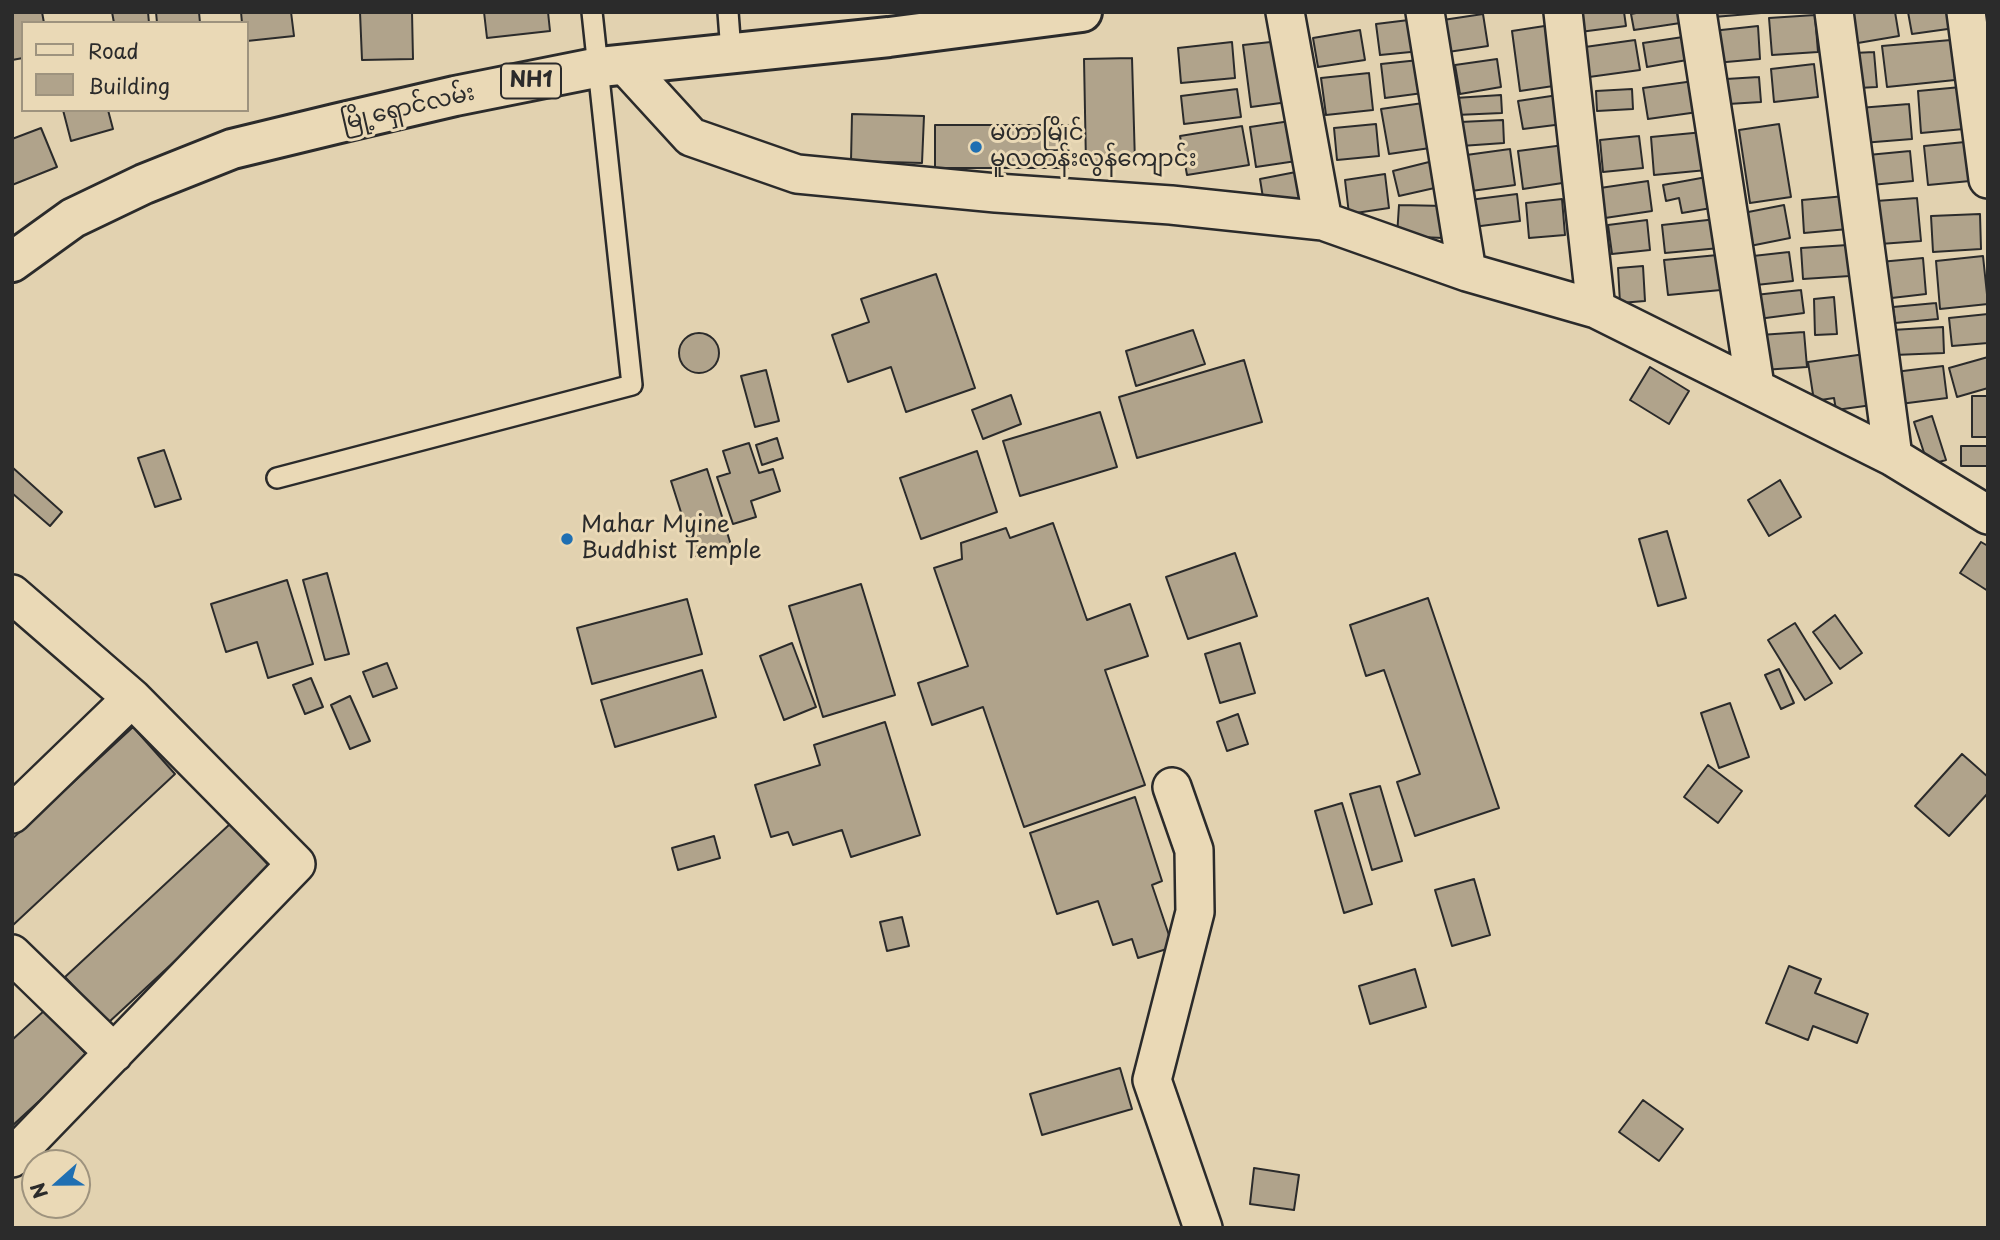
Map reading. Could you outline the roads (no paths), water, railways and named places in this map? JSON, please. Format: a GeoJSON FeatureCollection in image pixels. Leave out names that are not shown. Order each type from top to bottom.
{"type":"FeatureCollection","features":[{"type":"Feature","properties":{"kind":"highway","name":"မြို့ရှောင်လမ်း"},"geometry":{"type":"LineString","coordinates":[[12,262],[73,218],[144,184],[232,149],[455,96],[613,67],[731,52],[890,25],[1082,12]]}},
{"type":"Feature","properties":{"kind":"street"},"geometry":{"type":"LineString","coordinates":[[1285,12],[1323,221]]}},
{"type":"Feature","properties":{"kind":"street"},"geometry":{"type":"LineString","coordinates":[[1425,12],[1467,272]]}},
{"type":"Feature","properties":{"kind":"street"},"geometry":{"type":"LineString","coordinates":[[1563,12],[1596,309]]}},
{"type":"Feature","properties":{"kind":"street"},"geometry":{"type":"LineString","coordinates":[[1697,12],[1755,387]]}},
{"type":"Feature","properties":{"kind":"street"},"geometry":{"type":"LineString","coordinates":[[1834,12],[1893,457]]}},
{"type":"Feature","properties":{"kind":"street"},"geometry":{"type":"LineString","coordinates":[[1966,12],[1988,179]]}},
{"type":"Feature","properties":{"kind":"street"},"geometry":{"type":"LineString","coordinates":[[613,67],[691,137],[797,174],[996,193],[1171,205],[1323,221],[1467,272],[1596,309],[1893,457],[1988,515]]}},
{"type":"Feature","properties":{"kind":"street"},"geometry":{"type":"LineString","coordinates":[[12,594],[132,698],[296,864],[12,1158]]}},
{"type":"Feature","properties":{"kind":"street"},"geometry":{"type":"LineString","coordinates":[[12,814],[132,698]]}},
{"type":"Feature","properties":{"kind":"street"},"geometry":{"type":"LineString","coordinates":[[1172,786],[1194,850],[1195,912],[1152,1080],[1203,1228]]}},
{"type":"Feature","properties":{"kind":"street"},"geometry":{"type":"LineString","coordinates":[[12,954],[114,1052]]}},
{"type":"Feature","properties":{"kind":"lane"},"geometry":{"type":"LineString","coordinates":[[277,478],[632,385],[613,67],[593,12]]}},
{"type":"Feature","properties":{"kind":"lane"},"geometry":{"type":"LineString","coordinates":[[728,12],[731,52]]}},
{"type":"Feature","properties":{"kind":"place","name":"မဟာမြိုင် မူလတန်းလွန်ကျောင်း"},"geometry":{"type":"Point","coordinates":[976,147]}},
{"type":"Feature","properties":{"kind":"place","name":"Mahar Myine Buddhist Temple"},"geometry":{"type":"Point","coordinates":[567,539]}}]}
